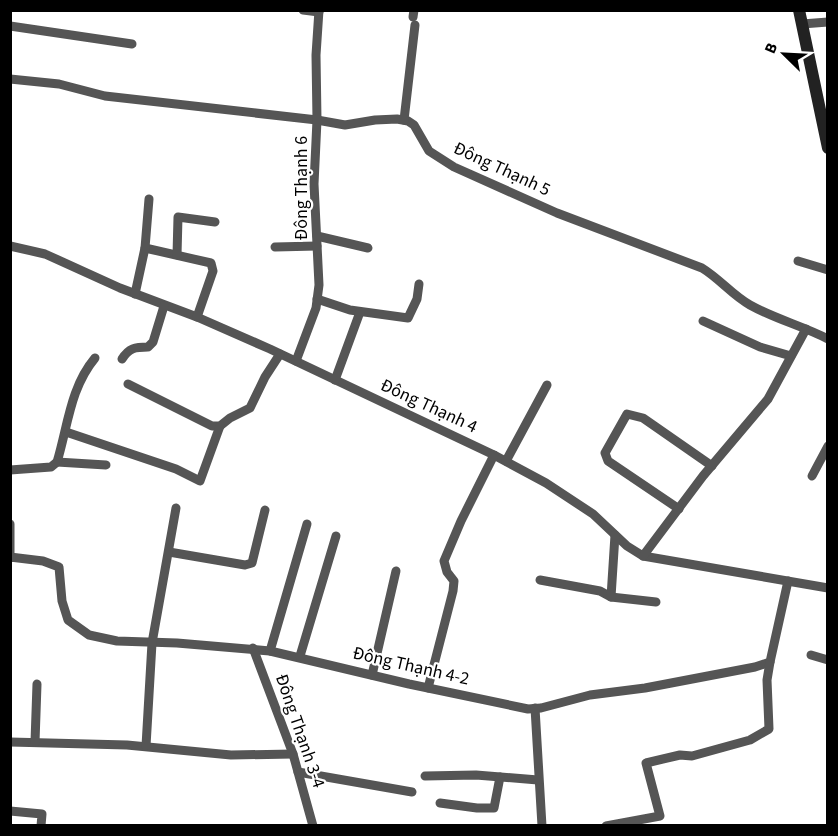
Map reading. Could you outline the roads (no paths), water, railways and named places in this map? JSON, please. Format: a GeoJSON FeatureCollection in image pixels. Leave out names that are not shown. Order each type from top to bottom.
{"type":"FeatureCollection","features":[{"type":"Feature","properties":{"kind":"main road"},"geometry":{"type":"LineString","coordinates":[[799,10],[822,96],[828,148]]}},
{"type":"Feature","properties":{"kind":"street"},"geometry":{"type":"LineString","coordinates":[[303,10],[319,11]]}},
{"type":"Feature","properties":{"kind":"street","name":"Đông Thạnh 6"},"geometry":{"type":"LineString","coordinates":[[296,361],[316,308],[319,285],[314,184],[319,11]]}},
{"type":"Feature","properties":{"kind":"street"},"geometry":{"type":"LineString","coordinates":[[10,79],[58,84],[105,96],[345,125],[375,120],[404,120],[414,17]]}},
{"type":"Feature","properties":{"kind":"street"},"geometry":{"type":"LineString","coordinates":[[802,24],[828,22]]}},
{"type":"Feature","properties":{"kind":"street"},"geometry":{"type":"LineString","coordinates":[[10,26],[132,44]]}},
{"type":"Feature","properties":{"kind":"street","name":"Đông Thạnh 5"},"geometry":{"type":"LineString","coordinates":[[404,120],[414,126],[429,151],[454,167],[557,213],[702,268],[749,305],[828,339]]}},
{"type":"Feature","properties":{"kind":"street"},"geometry":{"type":"LineString","coordinates":[[135,294],[145,248],[149,199]]}},
{"type":"Feature","properties":{"kind":"street"},"geometry":{"type":"LineString","coordinates":[[177,255],[178,218],[215,222]]}},
{"type":"Feature","properties":{"kind":"street"},"geometry":{"type":"LineString","coordinates":[[316,236],[368,248]]}},
{"type":"Feature","properties":{"kind":"street","name":"Đông Thạnh 4"},"geometry":{"type":"LineString","coordinates":[[10,246],[45,254],[135,294],[196,317],[494,454],[546,483],[593,514],[627,546],[643,556],[828,588]]}},
{"type":"Feature","properties":{"kind":"street"},"geometry":{"type":"LineString","coordinates":[[275,247],[317,246]]}},
{"type":"Feature","properties":{"kind":"street"},"geometry":{"type":"LineString","coordinates":[[145,248],[211,263],[213,271],[196,317]]}},
{"type":"Feature","properties":{"kind":"street"},"geometry":{"type":"LineString","coordinates":[[798,261],[828,270]]}},
{"type":"Feature","properties":{"kind":"street"},"geometry":{"type":"LineString","coordinates":[[317,299],[360,312],[408,318],[417,299],[419,284]]}},
{"type":"Feature","properties":{"kind":"street"},"geometry":{"type":"LineString","coordinates":[[122,359],[128,350],[148,347],[153,342],[164,306]]}},
{"type":"Feature","properties":{"kind":"street"},"geometry":{"type":"LineString","coordinates":[[335,380],[360,312]]}},
{"type":"Feature","properties":{"kind":"street"},"geometry":{"type":"LineString","coordinates":[[703,321],[760,347],[791,356]]}},
{"type":"Feature","properties":{"kind":"street"},"geometry":{"type":"LineString","coordinates":[[643,556],[712,465],[768,399],[806,329]]}},
{"type":"Feature","properties":{"kind":"street"},"geometry":{"type":"LineString","coordinates":[[66,432],[176,469],[200,481],[220,426],[250,408],[280,354]]}},
{"type":"Feature","properties":{"kind":"street"},"geometry":{"type":"LineString","coordinates":[[10,470],[51,467],[57,462],[76,390],[86,369],[95,358]]}},
{"type":"Feature","properties":{"kind":"street"},"geometry":{"type":"LineString","coordinates":[[128,384],[212,426],[220,426]]}},
{"type":"Feature","properties":{"kind":"street"},"geometry":{"type":"LineString","coordinates":[[506,461],[547,385]]}},
{"type":"Feature","properties":{"kind":"street"},"geometry":{"type":"LineString","coordinates":[[679,509],[608,461],[604,453],[627,414],[643,418],[712,465]]}},
{"type":"Feature","properties":{"kind":"street"},"geometry":{"type":"LineString","coordinates":[[812,476],[828,446]]}},
{"type":"Feature","properties":{"kind":"street"},"geometry":{"type":"LineString","coordinates":[[428,688],[453,591],[454,581],[447,572],[444,561],[494,454]]}},
{"type":"Feature","properties":{"kind":"street"},"geometry":{"type":"LineString","coordinates":[[57,462],[106,465]]}},
{"type":"Feature","properties":{"kind":"street"},"geometry":{"type":"LineString","coordinates":[[146,746],[152,643],[176,508]]}},
{"type":"Feature","properties":{"kind":"street"},"geometry":{"type":"LineString","coordinates":[[169,552],[245,565],[252,563],[266,510]]}},
{"type":"Feature","properties":{"kind":"street"},"geometry":{"type":"LineString","coordinates":[[10,524],[11,557]]}},
{"type":"Feature","properties":{"kind":"street"},"geometry":{"type":"LineString","coordinates":[[270,651],[307,524]]}},
{"type":"Feature","properties":{"kind":"street"},"geometry":{"type":"LineString","coordinates":[[611,597],[615,535]]}},
{"type":"Feature","properties":{"kind":"street"},"geometry":{"type":"LineString","coordinates":[[300,656],[336,536]]}},
{"type":"Feature","properties":{"kind":"street","name":"Đông Thạnh 4-2"},"geometry":{"type":"LineString","coordinates":[[11,557],[43,561],[58,567],[62,601],[68,620],[75,627],[90,635],[110,640],[253,648],[300,656],[510,707],[535,708],[590,695],[645,688],[755,667],[770,662]]}},
{"type":"Feature","properties":{"kind":"street"},"geometry":{"type":"LineString","coordinates":[[372,675],[396,571]]}},
{"type":"Feature","properties":{"kind":"street"},"geometry":{"type":"LineString","coordinates":[[540,580],[600,591],[611,597],[656,603]]}},
{"type":"Feature","properties":{"kind":"street"},"geometry":{"type":"LineString","coordinates":[[606,825],[660,816],[646,764],[680,755],[692,756],[750,740],[769,729],[767,680],[788,581]]}},
{"type":"Feature","properties":{"kind":"street","name":"Đông Thạnh 3-4"},"geometry":{"type":"LineString","coordinates":[[253,648],[293,754],[313,825]]}},
{"type":"Feature","properties":{"kind":"street"},"geometry":{"type":"LineString","coordinates":[[811,655],[828,660]]}},
{"type":"Feature","properties":{"kind":"street"},"geometry":{"type":"LineString","coordinates":[[35,742],[37,684]]}},
{"type":"Feature","properties":{"kind":"street"},"geometry":{"type":"LineString","coordinates":[[535,708],[542,825]]}},
{"type":"Feature","properties":{"kind":"street"},"geometry":{"type":"LineString","coordinates":[[10,742],[146,746],[231,755],[293,754]]}},
{"type":"Feature","properties":{"kind":"street"},"geometry":{"type":"LineString","coordinates":[[298,772],[412,792]]}},
{"type":"Feature","properties":{"kind":"street"},"geometry":{"type":"LineString","coordinates":[[425,776],[476,775],[538,780]]}},
{"type":"Feature","properties":{"kind":"street"},"geometry":{"type":"LineString","coordinates":[[440,803],[494,808],[500,777]]}},
{"type":"Feature","properties":{"kind":"street"},"geometry":{"type":"LineString","coordinates":[[10,811],[42,814],[42,825]]}}]}
